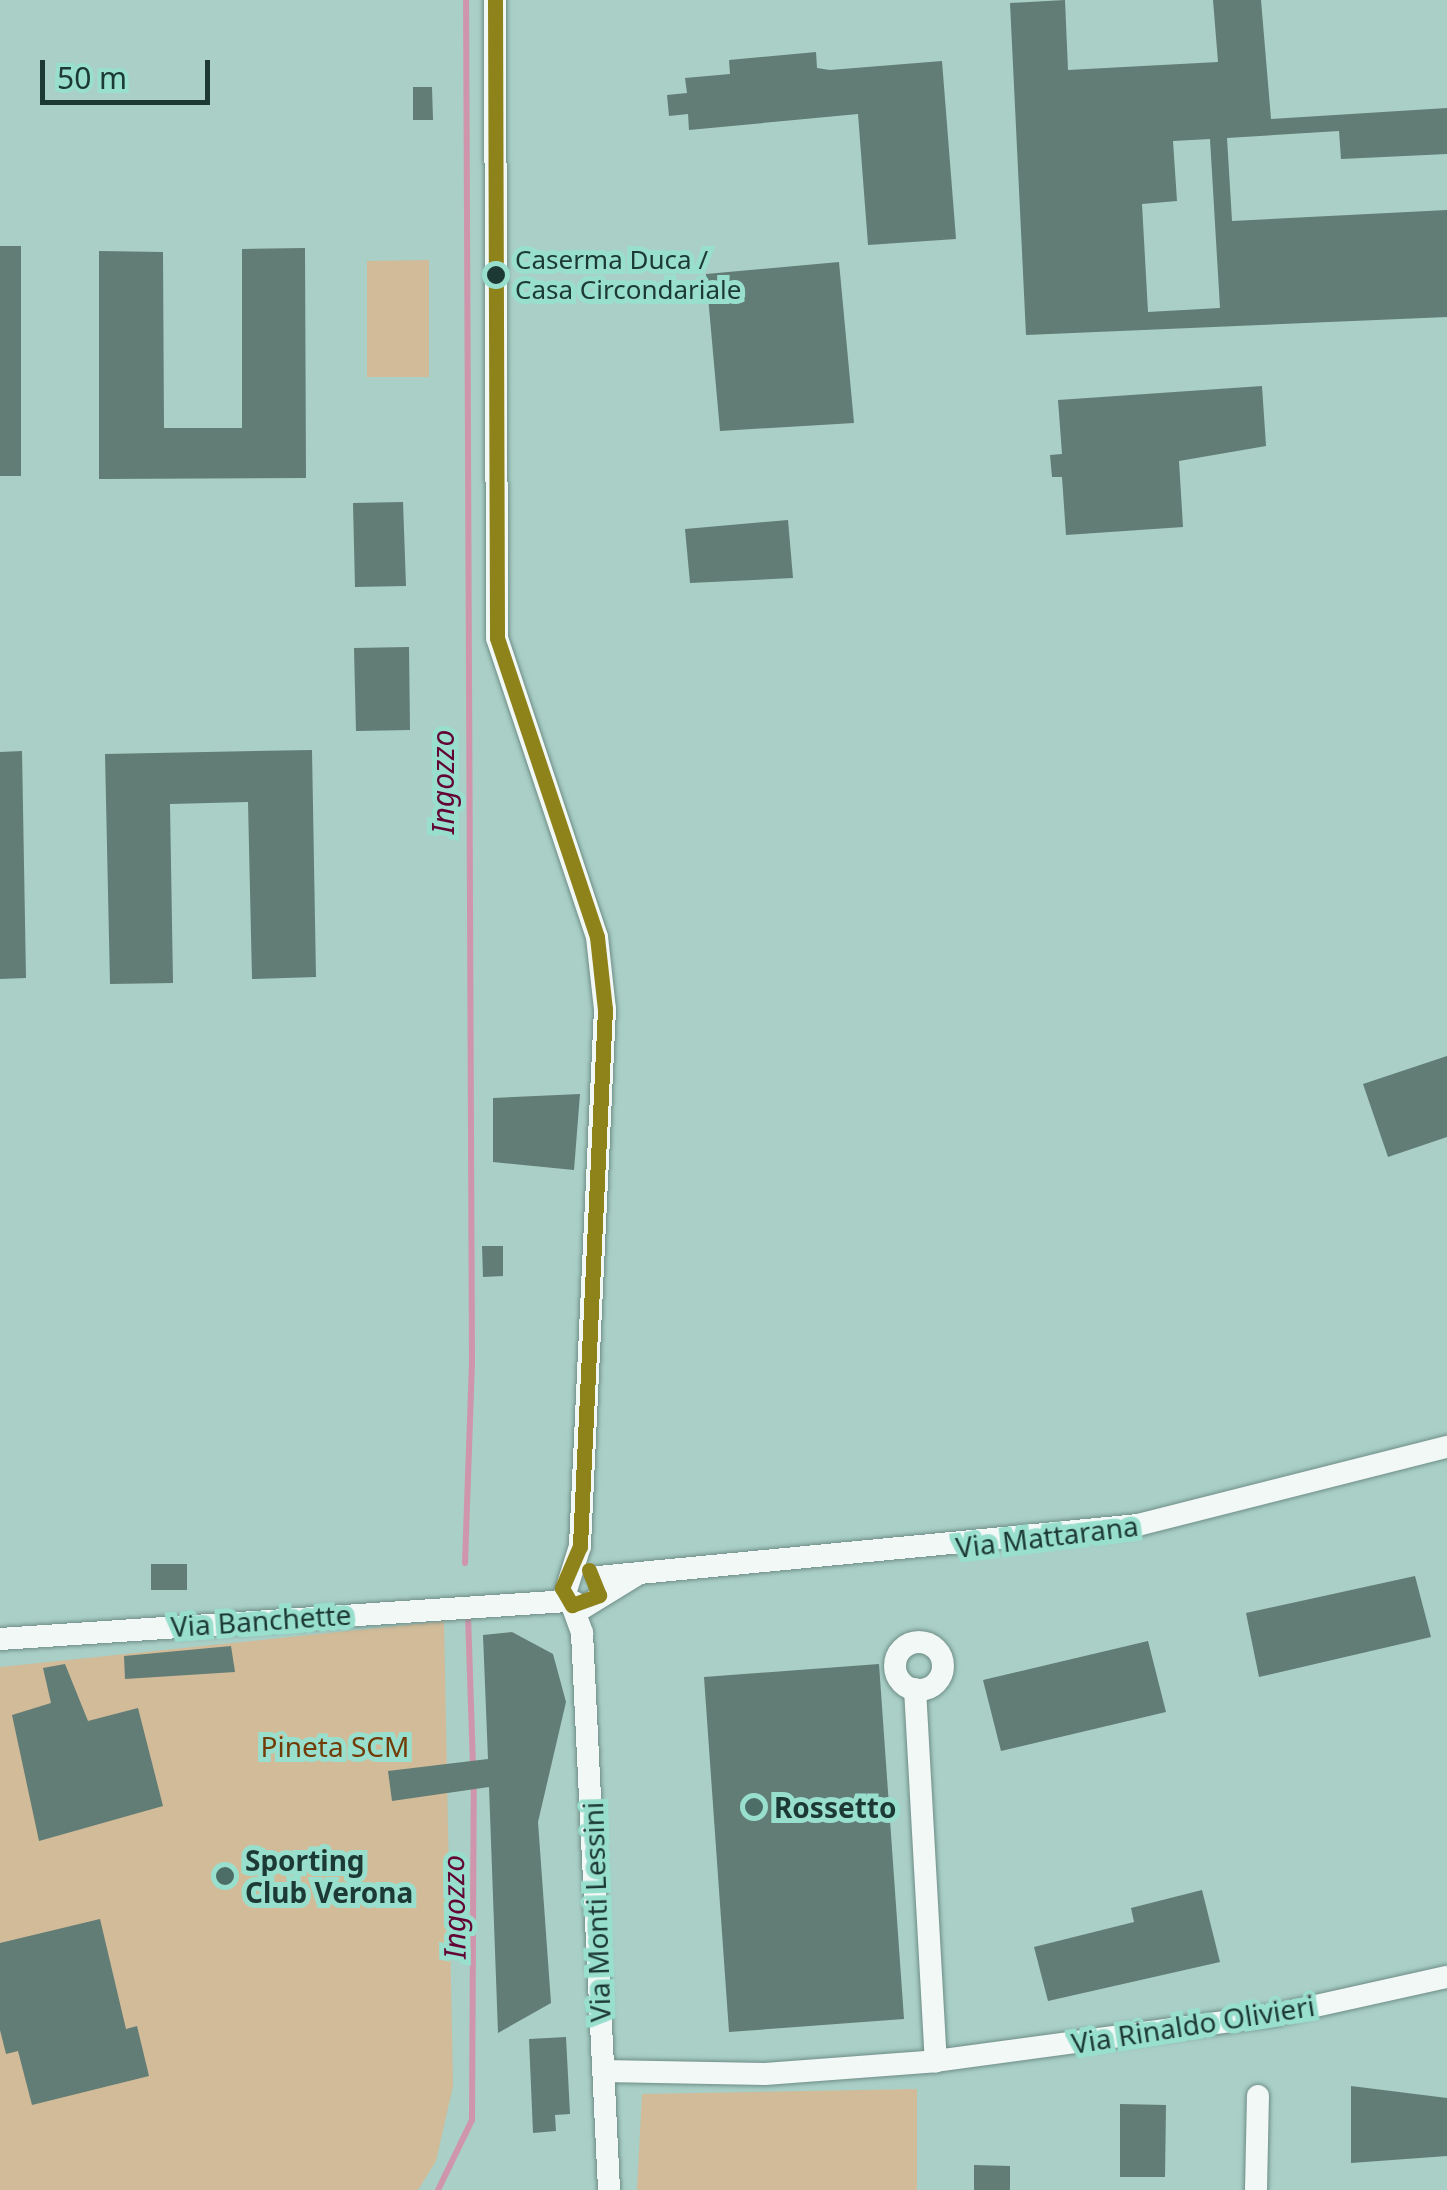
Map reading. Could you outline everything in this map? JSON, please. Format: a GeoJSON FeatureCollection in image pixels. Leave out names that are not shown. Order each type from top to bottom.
{"type":"FeatureCollection","features":[{"type":"Feature","properties":{"kind":"street"},"geometry":{"type":"LineString","coordinates":[[495,0],[498,638],[598,936],[605,1009],[581,1588]]}},
{"type":"Feature","properties":{"kind":"street","name":"Via Mattarana"},"geometry":{"type":"LineString","coordinates":[[581,1588],[638,1574],[1138,1525],[1447,1448]]}},
{"type":"Feature","properties":{"kind":"street","name":"Via Banchette"},"geometry":{"type":"LineString","coordinates":[[0,1639],[522,1602],[581,1588]]}},
{"type":"Feature","properties":{"kind":"street","name":"Via Monti Lessini"},"geometry":{"type":"LineString","coordinates":[[581,1588],[609,2190]]}},
{"type":"Feature","properties":{"kind":"street"},"geometry":{"type":"LineString","coordinates":[[915,1689],[936,2062]]}},
{"type":"Feature","properties":{"kind":"street","name":"Via Rinaldo Olivieri"},"geometry":{"type":"LineString","coordinates":[[603,2071],[765,2074],[936,2062],[1276,2015],[1447,1977]]}},
{"type":"Feature","properties":{"kind":"street"},"geometry":{"type":"LineString","coordinates":[[1256,2190],[1258,2096]]}},
{"type":"Feature","properties":{"kind":"green space"},"geometry":{"type":"Polygon","coordinates":[[[429,260],[429,377],[367,377],[367,261],[429,260]]]}},
{"type":"Feature","properties":{"kind":"green space","name":"Sporting Club Verona"},"geometry":{"type":"Polygon","coordinates":[[[444,1621],[453,2086],[436,2161],[418,2190],[0,2190],[0,1667],[444,1621]]]}},
{"type":"Feature","properties":{"kind":"green space"},"geometry":{"type":"Polygon","coordinates":[[[917,2089],[917,2190],[637,2190],[642,2094],[917,2089]]]}},
{"type":"Feature","properties":{"kind":"building"},"geometry":{"type":"Polygon","coordinates":[[[1065,0],[1068,70],[1218,62],[1213,0],[1261,0],[1271,119],[1447,108],[1447,154],[1341,159],[1339,131],[1227,138],[1232,221],[1447,210],[1447,317],[1026,335],[1010,3],[1065,0]],[[1210,139],[1173,141],[1177,201],[1142,204],[1148,312],[1220,308],[1210,139]]]}},
{"type":"Feature","properties":{"kind":"building"},"geometry":{"type":"Polygon","coordinates":[[[816,52],[817,68],[830,70],[942,61],[956,239],[868,245],[858,114],[689,130],[688,114],[669,116],[667,95],[687,93],[685,78],[730,74],[729,60],[816,52]]]}},
{"type":"Feature","properties":{"kind":"building"},"geometry":{"type":"Polygon","coordinates":[[[413,87],[432,87],[433,120],[413,120],[413,87]]]}},
{"type":"Feature","properties":{"kind":"building"},"geometry":{"type":"Polygon","coordinates":[[[0,246],[21,246],[21,476],[0,476],[0,246]]]}},
{"type":"Feature","properties":{"kind":"building"},"geometry":{"type":"Polygon","coordinates":[[[305,248],[306,478],[99,479],[99,251],[163,252],[164,428],[242,428],[242,249],[305,248]]]}},
{"type":"Feature","properties":{"kind":"building"},"geometry":{"type":"Polygon","coordinates":[[[839,262],[854,423],[720,431],[706,274],[839,262]]]}},
{"type":"Feature","properties":{"kind":"building"},"geometry":{"type":"Polygon","coordinates":[[[1262,386],[1266,446],[1179,461],[1183,527],[1066,535],[1062,477],[1052,477],[1050,455],[1062,454],[1058,400],[1262,386]]]}},
{"type":"Feature","properties":{"kind":"building"},"geometry":{"type":"Polygon","coordinates":[[[403,502],[406,586],[355,587],[353,503],[403,502]]]}},
{"type":"Feature","properties":{"kind":"building"},"geometry":{"type":"Polygon","coordinates":[[[788,520],[793,578],[690,583],[685,529],[788,520]]]}},
{"type":"Feature","properties":{"kind":"building"},"geometry":{"type":"Polygon","coordinates":[[[409,647],[410,730],[356,731],[354,648],[409,647]]]}},
{"type":"Feature","properties":{"kind":"building"},"geometry":{"type":"Polygon","coordinates":[[[312,750],[316,977],[252,979],[248,802],[170,804],[173,983],[110,984],[105,754],[312,750]]]}},
{"type":"Feature","properties":{"kind":"building"},"geometry":{"type":"Polygon","coordinates":[[[22,751],[26,978],[0,979],[0,752],[22,751]]]}},
{"type":"Feature","properties":{"kind":"building"},"geometry":{"type":"Polygon","coordinates":[[[1447,1056],[1447,1137],[1388,1157],[1363,1084],[1447,1056]]]}},
{"type":"Feature","properties":{"kind":"building"},"geometry":{"type":"Polygon","coordinates":[[[580,1094],[574,1170],[493,1162],[493,1098],[580,1094]]]}},
{"type":"Feature","properties":{"kind":"building"},"geometry":{"type":"Polygon","coordinates":[[[482,1246],[503,1246],[503,1276],[483,1277],[482,1246]]]}},
{"type":"Feature","properties":{"kind":"building"},"geometry":{"type":"Polygon","coordinates":[[[151,1564],[187,1564],[187,1590],[151,1590],[151,1564]]]}},
{"type":"Feature","properties":{"kind":"building"},"geometry":{"type":"Polygon","coordinates":[[[1415,1576],[1431,1637],[1259,1677],[1246,1613],[1415,1576]]]}},
{"type":"Feature","properties":{"kind":"building"},"geometry":{"type":"Polygon","coordinates":[[[512,1632],[553,1654],[566,1702],[538,1822],[551,2003],[498,2033],[489,1787],[392,1801],[388,1771],[488,1759],[483,1635],[512,1632]]]}},
{"type":"Feature","properties":{"kind":"building"},"geometry":{"type":"Polygon","coordinates":[[[1148,1641],[1166,1712],[1001,1751],[983,1680],[1148,1641]]]}},
{"type":"Feature","properties":{"kind":"building"},"geometry":{"type":"Polygon","coordinates":[[[231,1646],[235,1672],[125,1679],[124,1656],[231,1646]]]}},
{"type":"Feature","properties":{"kind":"building"},"geometry":{"type":"Polygon","coordinates":[[[65,1664],[88,1721],[138,1708],[163,1806],[39,1841],[12,1715],[51,1703],[43,1668],[65,1664]]]}},
{"type":"Feature","properties":{"kind":"building"},"geometry":{"type":"Polygon","coordinates":[[[879,1664],[904,2019],[729,2032],[704,1677],[879,1664]]]}},
{"type":"Feature","properties":{"kind":"building"},"geometry":{"type":"Polygon","coordinates":[[[1202,1890],[1220,1962],[1048,2001],[1034,1947],[1134,1922],[1131,1908],[1202,1890]]]}},
{"type":"Feature","properties":{"kind":"building"},"geometry":{"type":"Polygon","coordinates":[[[100,1919],[126,2029],[137,2026],[149,2076],[32,2105],[18,2051],[6,2054],[0,2030],[0,1943],[100,1919]]]}},
{"type":"Feature","properties":{"kind":"building"},"geometry":{"type":"Polygon","coordinates":[[[566,2037],[570,2114],[555,2115],[556,2131],[533,2133],[529,2039],[566,2037]]]}},
{"type":"Feature","properties":{"kind":"building"},"geometry":{"type":"Polygon","coordinates":[[[1351,2086],[1447,2098],[1447,2156],[1351,2163],[1351,2086]]]}},
{"type":"Feature","properties":{"kind":"building"},"geometry":{"type":"Polygon","coordinates":[[[1120,2104],[1166,2105],[1165,2177],[1120,2177],[1120,2104]]]}},
{"type":"Feature","properties":{"kind":"building"},"geometry":{"type":"Polygon","coordinates":[[[974,2165],[1010,2166],[1010,2190],[974,2190],[974,2165]]]}},
{"type":"Feature","properties":{"kind":"waterway","name":"Ingozzo"},"geometry":{"type":"LineString","coordinates":[[465,1563],[472,1363],[466,0]]}},
{"type":"Feature","properties":{"kind":"waterway","name":"Ingozzo"},"geometry":{"type":"LineString","coordinates":[[468,1615],[473,1769]]}},
{"type":"Feature","properties":{"kind":"waterway"},"geometry":{"type":"LineString","coordinates":[[438,2190],[472,2120],[474,1781]]}},
{"type":"Feature","properties":{"kind":"transit line"},"geometry":{"type":"LineString","coordinates":[[495,0],[497,638],[597,937],[605,1009],[580,1546],[562,1588],[572,1605],[599,1595],[589,1570]]}},
{"type":"Feature","properties":{"kind":"place","name":"Caserma Duca / Casa Circondariale"},"geometry":{"type":"Point","coordinates":[496,275]}},
{"type":"Feature","properties":{"kind":"place","name":"Rossetto"},"geometry":{"type":"Point","coordinates":[754,1807]}},
{"type":"Feature","properties":{"kind":"place","name":"Sporting Club Verona"},"geometry":{"type":"Point","coordinates":[225,1876]}},
{"type":"Feature","properties":{"kind":"park label","name":"Pineta SCM"},"geometry":{"type":"Point","coordinates":[335,1746]}}]}
